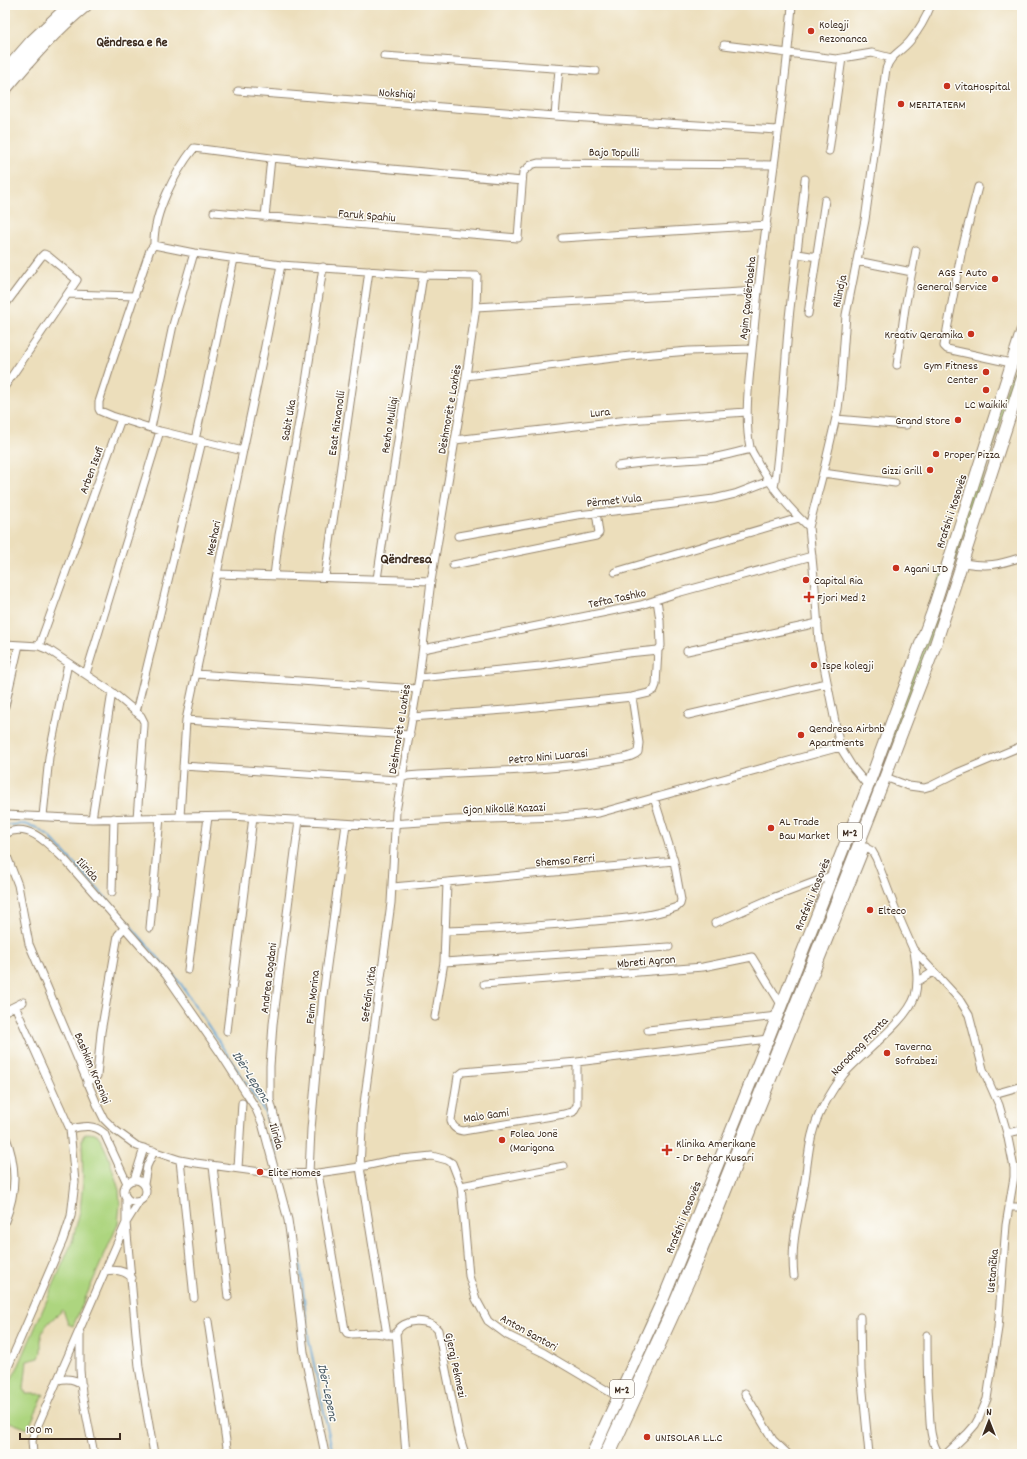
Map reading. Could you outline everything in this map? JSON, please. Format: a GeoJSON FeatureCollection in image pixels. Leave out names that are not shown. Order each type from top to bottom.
{"type":"FeatureCollection","features":[{"type":"Feature","properties":{"kind":"highway"},"geometry":{"type":"LineString","coordinates":[[5,72],[32,41],[70,5]]}},
{"type":"Feature","properties":{"kind":"highway"},"geometry":{"type":"LineString","coordinates":[[5,89],[39,48],[86,5]]}},
{"type":"Feature","properties":{"kind":"highway","name":"Rrafshi i Kosovës"},"geometry":{"type":"LineString","coordinates":[[592,1454],[666,1290],[768,1039],[868,786],[932,613],[1022,331]]}},
{"type":"Feature","properties":{"kind":"highway","name":"Rrafshi i Kosovës"},"geometry":{"type":"LineString","coordinates":[[605,1454],[670,1314],[704,1234],[826,928],[862,846],[885,778],[935,646],[1022,379]]}},
{"type":"Feature","properties":{"kind":"street","name":"Agim Çavdërbasha"},"geometry":{"type":"LineString","coordinates":[[792,5],[789,53],[758,292],[752,349],[748,412],[751,449],[774,488],[799,518],[809,527]]}},
{"type":"Feature","properties":{"kind":"street"},"geometry":{"type":"LineString","coordinates":[[724,44],[789,53],[842,58],[856,54],[872,53],[891,58],[910,42],[918,31],[931,5]]}},
{"type":"Feature","properties":{"kind":"street"},"geometry":{"type":"LineString","coordinates":[[384,56],[596,71]]}},
{"type":"Feature","properties":{"kind":"street"},"geometry":{"type":"LineString","coordinates":[[829,151],[842,58]]}},
{"type":"Feature","properties":{"kind":"street","name":"Rilindja"},"geometry":{"type":"LineString","coordinates":[[809,527],[836,419],[841,384],[846,314],[866,220],[886,69],[891,58]]}},
{"type":"Feature","properties":{"kind":"street"},"geometry":{"type":"LineString","coordinates":[[555,116],[559,69]]}},
{"type":"Feature","properties":{"kind":"street","name":"Nokshiqi"},"geometry":{"type":"LineString","coordinates":[[238,91],[555,116],[778,130]]}},
{"type":"Feature","properties":{"kind":"street"},"geometry":{"type":"LineString","coordinates":[[243,451],[121,419],[100,411],[99,405],[150,250],[154,245],[154,236],[158,219],[169,189],[183,162],[194,148],[271,158],[522,181]]}},
{"type":"Feature","properties":{"kind":"street"},"geometry":{"type":"LineString","coordinates":[[265,216],[271,158]]}},
{"type":"Feature","properties":{"kind":"street","name":"Bajo Topulli"},"geometry":{"type":"LineString","coordinates":[[518,238],[524,172],[531,165],[538,163],[774,165]]}},
{"type":"Feature","properties":{"kind":"street"},"geometry":{"type":"LineString","coordinates":[[774,488],[784,393],[789,317],[798,254],[805,179]]}},
{"type":"Feature","properties":{"kind":"street"},"geometry":{"type":"LineString","coordinates":[[978,186],[962,249],[944,346],[947,349],[1012,363]]}},
{"type":"Feature","properties":{"kind":"street"},"geometry":{"type":"LineString","coordinates":[[808,314],[825,200]]}},
{"type":"Feature","properties":{"kind":"street","name":"Faruk Spahiu"},"geometry":{"type":"LineString","coordinates":[[214,212],[518,238]]}},
{"type":"Feature","properties":{"kind":"street"},"geometry":{"type":"LineString","coordinates":[[562,238],[767,225]]}},
{"type":"Feature","properties":{"kind":"street","name":"Dëshmorët e Loxhës"},"geometry":{"type":"LineString","coordinates":[[154,245],[194,253],[281,265],[423,275],[477,276],[476,307],[466,376],[431,581],[419,678],[395,825]]}},
{"type":"Feature","properties":{"kind":"street"},"geometry":{"type":"LineString","coordinates":[[897,365],[905,308],[916,250]]}},
{"type":"Feature","properties":{"kind":"street"},"geometry":{"type":"LineString","coordinates":[[151,428],[173,325],[194,253]]}},
{"type":"Feature","properties":{"kind":"street"},"geometry":{"type":"LineString","coordinates":[[5,305],[44,254],[77,280],[5,386]]}},
{"type":"Feature","properties":{"kind":"street"},"geometry":{"type":"LineString","coordinates":[[798,254],[817,257]]}},
{"type":"Feature","properties":{"kind":"street"},"geometry":{"type":"LineString","coordinates":[[136,712],[198,440],[234,258]]}},
{"type":"Feature","properties":{"kind":"street"},"geometry":{"type":"LineString","coordinates":[[857,262],[912,272]]}},
{"type":"Feature","properties":{"kind":"street","name":"Meshari"},"geometry":{"type":"LineString","coordinates":[[180,817],[186,720],[281,265]]}},
{"type":"Feature","properties":{"kind":"street","name":"Sabit Uka"},"geometry":{"type":"LineString","coordinates":[[274,576],[280,528],[307,375],[323,268]]}},
{"type":"Feature","properties":{"kind":"street","name":"Esat Rizvanolli"},"geometry":{"type":"LineString","coordinates":[[325,578],[369,271]]}},
{"type":"Feature","properties":{"kind":"street","name":"Rexho Mulliqi"},"geometry":{"type":"LineString","coordinates":[[377,579],[423,275]]}},
{"type":"Feature","properties":{"kind":"street"},"geometry":{"type":"LineString","coordinates":[[476,307],[758,292]]}},
{"type":"Feature","properties":{"kind":"street"},"geometry":{"type":"LineString","coordinates":[[68,294],[135,296]]}},
{"type":"Feature","properties":{"kind":"street"},"geometry":{"type":"LineString","coordinates":[[466,376],[630,356],[689,351],[752,349]]}},
{"type":"Feature","properties":{"kind":"street","name":"Lura"},"geometry":{"type":"LineString","coordinates":[[455,440],[628,420],[748,412]]}},
{"type":"Feature","properties":{"kind":"street","name":"Arben Isufi"},"geometry":{"type":"LineString","coordinates":[[40,646],[121,419]]}},
{"type":"Feature","properties":{"kind":"street"},"geometry":{"type":"LineString","coordinates":[[836,419],[906,425]]}},
{"type":"Feature","properties":{"kind":"street"},"geometry":{"type":"LineString","coordinates":[[86,674],[160,430]]}},
{"type":"Feature","properties":{"kind":"street"},"geometry":{"type":"LineString","coordinates":[[618,466],[650,462],[710,458],[751,449]]}},
{"type":"Feature","properties":{"kind":"street"},"geometry":{"type":"LineString","coordinates":[[823,473],[895,483]]}},
{"type":"Feature","properties":{"kind":"street","name":"Përmet Vula"},"geometry":{"type":"LineString","coordinates":[[458,536],[596,512],[714,499],[736,494],[769,481]]}},
{"type":"Feature","properties":{"kind":"street"},"geometry":{"type":"LineString","coordinates":[[453,565],[596,536],[599,533],[596,512]]}},
{"type":"Feature","properties":{"kind":"street"},"geometry":{"type":"LineString","coordinates":[[615,572],[799,518]]}},
{"type":"Feature","properties":{"kind":"street"},"geometry":{"type":"LineString","coordinates":[[809,527],[819,641],[826,683],[840,747],[853,768],[868,786]]}},
{"type":"Feature","properties":{"kind":"street","name":"Tefta Tashko"},"geometry":{"type":"LineString","coordinates":[[423,649],[625,608],[812,556]]}},
{"type":"Feature","properties":{"kind":"street"},"geometry":{"type":"LineString","coordinates":[[963,563],[989,566],[1022,557]]}},
{"type":"Feature","properties":{"kind":"street"},"geometry":{"type":"LineString","coordinates":[[217,574],[431,581]]}},
{"type":"Feature","properties":{"kind":"street"},"geometry":{"type":"LineString","coordinates":[[412,717],[517,709],[649,694],[654,690],[657,675],[658,650],[660,648],[661,641],[657,600]]}},
{"type":"Feature","properties":{"kind":"street"},"geometry":{"type":"LineString","coordinates":[[687,651],[818,623]]}},
{"type":"Feature","properties":{"kind":"street"},"geometry":{"type":"LineString","coordinates":[[5,644],[40,646],[49,650],[112,692],[141,716],[144,722],[137,818]]}},
{"type":"Feature","properties":{"kind":"street"},"geometry":{"type":"LineString","coordinates":[[5,706],[19,645]]}},
{"type":"Feature","properties":{"kind":"street"},"geometry":{"type":"LineString","coordinates":[[419,678],[540,666],[658,650]]}},
{"type":"Feature","properties":{"kind":"street"},"geometry":{"type":"LineString","coordinates":[[43,816],[49,757],[68,663]]}},
{"type":"Feature","properties":{"kind":"street"},"geometry":{"type":"LineString","coordinates":[[196,674],[417,690]]}},
{"type":"Feature","properties":{"kind":"street"},"geometry":{"type":"LineString","coordinates":[[688,714],[826,683]]}},
{"type":"Feature","properties":{"kind":"street"},"geometry":{"type":"LineString","coordinates":[[92,819],[112,692]]}},
{"type":"Feature","properties":{"kind":"street","name":"Petro Nini Luarasi"},"geometry":{"type":"LineString","coordinates":[[183,766],[394,780],[410,776],[572,766],[634,755],[638,752],[640,748],[632,697]]}},
{"type":"Feature","properties":{"kind":"street"},"geometry":{"type":"LineString","coordinates":[[186,720],[410,735]]}},
{"type":"Feature","properties":{"kind":"street"},"geometry":{"type":"LineString","coordinates":[[885,778],[916,788],[924,788],[1022,746]]}},
{"type":"Feature","properties":{"kind":"street","name":"Gjon Nikollë Kazazi"},"geometry":{"type":"LineString","coordinates":[[5,814],[92,819],[253,817],[346,824],[395,825],[455,820],[582,816],[599,813],[840,747]]}},
{"type":"Feature","properties":{"kind":"street"},"geometry":{"type":"LineString","coordinates":[[446,932],[627,918],[654,914],[673,908],[680,904],[681,900],[674,861],[654,798]]}},
{"type":"Feature","properties":{"kind":"street"},"geometry":{"type":"LineString","coordinates":[[150,928],[160,817]]}},
{"type":"Feature","properties":{"kind":"street"},"geometry":{"type":"LineString","coordinates":[[188,970],[208,817]]}},
{"type":"Feature","properties":{"kind":"street"},"geometry":{"type":"LineString","coordinates":[[227,1031],[253,817]]}},
{"type":"Feature","properties":{"kind":"street"},"geometry":{"type":"LineString","coordinates":[[112,892],[114,818]]}},
{"type":"Feature","properties":{"kind":"street","name":"Andrea Bogdani"},"geometry":{"type":"LineString","coordinates":[[280,1138],[270,1100],[270,1066],[273,1024],[299,820]]}},
{"type":"Feature","properties":{"kind":"street","name":"Feim Morina"},"geometry":{"type":"LineString","coordinates":[[309,1173],[322,995],[346,824]]}},
{"type":"Feature","properties":{"kind":"street","name":"Sefedin Vitia"},"geometry":{"type":"LineString","coordinates":[[387,1335],[360,1166],[367,1074],[393,887],[395,825]]}},
{"type":"Feature","properties":{"kind":"street","name":"Ilirida"},"geometry":{"type":"LineString","coordinates":[[5,834],[23,830],[38,836],[65,860],[166,975],[255,1107],[262,1123],[288,1220],[292,1241],[304,1352],[325,1454]]}},
{"type":"Feature","properties":{"kind":"street"},"geometry":{"type":"LineString","coordinates":[[862,846],[872,851],[876,858],[893,903],[913,949]]}},
{"type":"Feature","properties":{"kind":"street","name":"Rrafshi i Kosovës"},"geometry":{"type":"LineString","coordinates":[[612,1454],[695,1272],[862,846]]}},
{"type":"Feature","properties":{"kind":"street","name":"Bashkim Krasniqi"},"geometry":{"type":"LineString","coordinates":[[5,851],[18,885],[29,944],[104,1119],[115,1130],[137,1146],[180,1160],[276,1174]]}},
{"type":"Feature","properties":{"kind":"street","name":"Shemso Ferri"},"geometry":{"type":"LineString","coordinates":[[393,887],[674,861]]}},
{"type":"Feature","properties":{"kind":"street"},"geometry":{"type":"LineString","coordinates":[[715,922],[772,898],[833,875]]}},
{"type":"Feature","properties":{"kind":"street"},"geometry":{"type":"LineString","coordinates":[[435,1017],[444,962],[447,883]]}},
{"type":"Feature","properties":{"kind":"street"},"geometry":{"type":"LineString","coordinates":[[88,1083],[97,1076],[110,975],[118,935],[124,927]]}},
{"type":"Feature","properties":{"kind":"street"},"geometry":{"type":"LineString","coordinates":[[444,962],[668,947]]}},
{"type":"Feature","properties":{"kind":"street","name":"Ustanička"},"geometry":{"type":"LineString","coordinates":[[913,949],[959,999],[969,1014],[980,1060],[987,1080],[999,1105],[1007,1133],[1014,1168],[998,1328],[987,1399],[975,1425],[946,1454]]}},
{"type":"Feature","properties":{"kind":"street","name":"Narodnog Fronta"},"geometry":{"type":"LineString","coordinates":[[794,1276],[794,1235],[805,1179],[811,1134],[816,1121],[843,1075],[908,1010],[914,997],[917,982],[913,949]]}},
{"type":"Feature","properties":{"kind":"street","name":"Mbreti Agron"},"geometry":{"type":"LineString","coordinates":[[484,984],[703,967],[752,957],[779,1011]]}},
{"type":"Feature","properties":{"kind":"street"},"geometry":{"type":"LineString","coordinates":[[917,982],[933,972]]}},
{"type":"Feature","properties":{"kind":"street"},"geometry":{"type":"LineString","coordinates":[[5,1011],[24,1002]]}},
{"type":"Feature","properties":{"kind":"street"},"geometry":{"type":"LineString","coordinates":[[5,1374],[63,1240],[71,1216],[75,1182],[70,1129],[15,1006]]}},
{"type":"Feature","properties":{"kind":"street"},"geometry":{"type":"LineString","coordinates":[[648,1030],[779,1011]]}},
{"type":"Feature","properties":{"kind":"street","name":"Malo Gami"},"geometry":{"type":"LineString","coordinates":[[577,1062],[577,1105],[572,1112],[463,1131],[455,1129],[453,1126],[451,1120],[458,1076],[463,1072],[577,1062],[768,1039]]}},
{"type":"Feature","properties":{"kind":"street"},"geometry":{"type":"LineString","coordinates":[[994,1094],[1022,1086]]}},
{"type":"Feature","properties":{"kind":"street"},"geometry":{"type":"LineString","coordinates":[[238,1168],[242,1103]]}},
{"type":"Feature","properties":{"kind":"street"},"geometry":{"type":"LineString","coordinates":[[70,1129],[88,1126],[97,1127],[104,1133],[131,1181]]}},
{"type":"Feature","properties":{"kind":"street"},"geometry":{"type":"LineString","coordinates":[[1007,1133],[1022,1130]]}},
{"type":"Feature","properties":{"kind":"street"},"geometry":{"type":"LineString","coordinates":[[5,1135],[10,1147],[15,1182],[13,1195],[5,1221]]}},
{"type":"Feature","properties":{"kind":"street"},"geometry":{"type":"LineString","coordinates":[[144,1148],[131,1181],[124,1190],[126,1197],[126,1223],[139,1367],[154,1454]]}},
{"type":"Feature","properties":{"kind":"street"},"geometry":{"type":"LineString","coordinates":[[33,1454],[32,1441],[105,1271],[126,1223],[139,1202],[146,1194],[144,1184],[147,1166],[154,1151]]}},
{"type":"Feature","properties":{"kind":"street","name":"Anton Santori"},"geometry":{"type":"LineString","coordinates":[[276,1174],[318,1172],[392,1160],[432,1156],[440,1157],[452,1163],[461,1186],[469,1276],[476,1299],[488,1321],[507,1335],[544,1353],[618,1397]]}},
{"type":"Feature","properties":{"kind":"street"},"geometry":{"type":"LineString","coordinates":[[180,1160],[194,1298]]}},
{"type":"Feature","properties":{"kind":"street"},"geometry":{"type":"LineString","coordinates":[[213,1166],[228,1297]]}},
{"type":"Feature","properties":{"kind":"street"},"geometry":{"type":"LineString","coordinates":[[461,1186],[564,1166]]}},
{"type":"Feature","properties":{"kind":"street"},"geometry":{"type":"LineString","coordinates":[[318,1172],[345,1330],[347,1333],[352,1334],[374,1333],[396,1336],[406,1454]]}},
{"type":"Feature","properties":{"kind":"street"},"geometry":{"type":"LineString","coordinates":[[131,1181],[138,1180],[144,1184]]}},
{"type":"Feature","properties":{"kind":"street"},"geometry":{"type":"LineString","coordinates":[[126,1197],[132,1202],[139,1202]]}},
{"type":"Feature","properties":{"kind":"street"},"geometry":{"type":"LineString","coordinates":[[1009,1207],[1022,1207]]}},
{"type":"Feature","properties":{"kind":"street"},"geometry":{"type":"LineString","coordinates":[[105,1271],[118,1270],[129,1274],[132,1278]]}},
{"type":"Feature","properties":{"kind":"street"},"geometry":{"type":"LineString","coordinates":[[860,1317],[861,1371],[869,1454]]}},
{"type":"Feature","properties":{"kind":"street"},"geometry":{"type":"LineString","coordinates":[[208,1321],[228,1454]]}},
{"type":"Feature","properties":{"kind":"street","name":"Gjergj Pekmezi"},"geometry":{"type":"LineString","coordinates":[[396,1336],[398,1328],[410,1322],[428,1323],[438,1330],[464,1454]]}},
{"type":"Feature","properties":{"kind":"street"},"geometry":{"type":"LineString","coordinates":[[80,1329],[82,1385],[94,1454]]}},
{"type":"Feature","properties":{"kind":"street"},"geometry":{"type":"LineString","coordinates":[[927,1335],[930,1430],[935,1448],[939,1454]]}},
{"type":"Feature","properties":{"kind":"street"},"geometry":{"type":"LineString","coordinates":[[58,1380],[73,1379],[82,1385]]}},
{"type":"Feature","properties":{"kind":"street"},"geometry":{"type":"LineString","coordinates":[[745,1393],[773,1440],[788,1454]]}},
{"type":"Feature","properties":{"kind":"green space"},"geometry":{"type":"Polygon","coordinates":[[[1022,346],[1022,357],[933,632],[868,810],[678,1283],[600,1454],[596,1454],[807,952],[1022,346]]]}},
{"type":"Feature","properties":{"kind":"green space"},"geometry":{"type":"Polygon","coordinates":[[[87,1133],[97,1134],[108,1155],[119,1190],[120,1204],[118,1224],[73,1326],[68,1324],[63,1310],[46,1326],[43,1331],[39,1358],[27,1361],[24,1388],[26,1394],[44,1394],[28,1429],[7,1421],[5,1427],[5,1391],[19,1365],[72,1242],[80,1211],[83,1181],[82,1139],[87,1133]]]}},
{"type":"Feature","properties":{"kind":"waterway","name":"Ibër-Lepenc"},"geometry":{"type":"LineString","coordinates":[[5,828],[9,825],[24,824],[35,827],[50,837],[115,908],[181,984],[265,1112],[280,1172]]}},
{"type":"Feature","properties":{"kind":"waterway","name":"Ibër-Lepenc"},"geometry":{"type":"LineString","coordinates":[[281,1176],[297,1238],[309,1341],[333,1454]]}},
{"type":"Feature","properties":{"kind":"place","name":"Kolegji Rezonanca"},"geometry":{"type":"Point","coordinates":[811,31]}},
{"type":"Feature","properties":{"kind":"place","name":"VitaHospital"},"geometry":{"type":"Point","coordinates":[947,86]}},
{"type":"Feature","properties":{"kind":"place","name":"MERITATERM"},"geometry":{"type":"Point","coordinates":[901,104]}},
{"type":"Feature","properties":{"kind":"place","name":"AGS - Auto General Service"},"geometry":{"type":"Point","coordinates":[995,279]}},
{"type":"Feature","properties":{"kind":"place","name":"Kreativ Qeramika"},"geometry":{"type":"Point","coordinates":[971,334]}},
{"type":"Feature","properties":{"kind":"place","name":"Gym Fitness Center"},"geometry":{"type":"Point","coordinates":[986,372]}},
{"type":"Feature","properties":{"kind":"place","name":"LC Waikiki"},"geometry":{"type":"Point","coordinates":[986,390]}},
{"type":"Feature","properties":{"kind":"place","name":"Grand Store"},"geometry":{"type":"Point","coordinates":[958,420]}},
{"type":"Feature","properties":{"kind":"place","name":"Proper Pizza"},"geometry":{"type":"Point","coordinates":[936,454]}},
{"type":"Feature","properties":{"kind":"place","name":"Gizzi Grill"},"geometry":{"type":"Point","coordinates":[930,470]}},
{"type":"Feature","properties":{"kind":"place","name":"Agani LTD"},"geometry":{"type":"Point","coordinates":[896,568]}},
{"type":"Feature","properties":{"kind":"place","name":"Capital Ria"},"geometry":{"type":"Point","coordinates":[806,580]}},
{"type":"Feature","properties":{"kind":"place","name":"Fjori Med 2"},"geometry":{"type":"Point","coordinates":[809,597]}},
{"type":"Feature","properties":{"kind":"place","name":"Ispe kolegji"},"geometry":{"type":"Point","coordinates":[814,665]}},
{"type":"Feature","properties":{"kind":"place","name":"Qendresa Airbnb Apartments"},"geometry":{"type":"Point","coordinates":[801,735]}},
{"type":"Feature","properties":{"kind":"place","name":"AL Trade Bau Market"},"geometry":{"type":"Point","coordinates":[771,828]}},
{"type":"Feature","properties":{"kind":"place","name":"Elteco"},"geometry":{"type":"Point","coordinates":[870,910]}},
{"type":"Feature","properties":{"kind":"place","name":"Taverna Sofrabezi"},"geometry":{"type":"Point","coordinates":[887,1053]}},
{"type":"Feature","properties":{"kind":"place","name":"Folea Jonë (Marigona"},"geometry":{"type":"Point","coordinates":[502,1140]}},
{"type":"Feature","properties":{"kind":"place","name":"Klinika Amerikane - Dr Behar Kusari"},"geometry":{"type":"Point","coordinates":[667,1150]}},
{"type":"Feature","properties":{"kind":"place","name":"Elite Homes"},"geometry":{"type":"Point","coordinates":[260,1172]}},
{"type":"Feature","properties":{"kind":"place","name":"UNISOLAR L.L.C"},"geometry":{"type":"Point","coordinates":[647,1437]}},
{"type":"Feature","properties":{"kind":"district","name":"Qëndresa e Re"},"geometry":{"type":"Point","coordinates":[132,41]}},
{"type":"Feature","properties":{"kind":"district","name":"Qëndresa"},"geometry":{"type":"Point","coordinates":[406,558]}}]}
